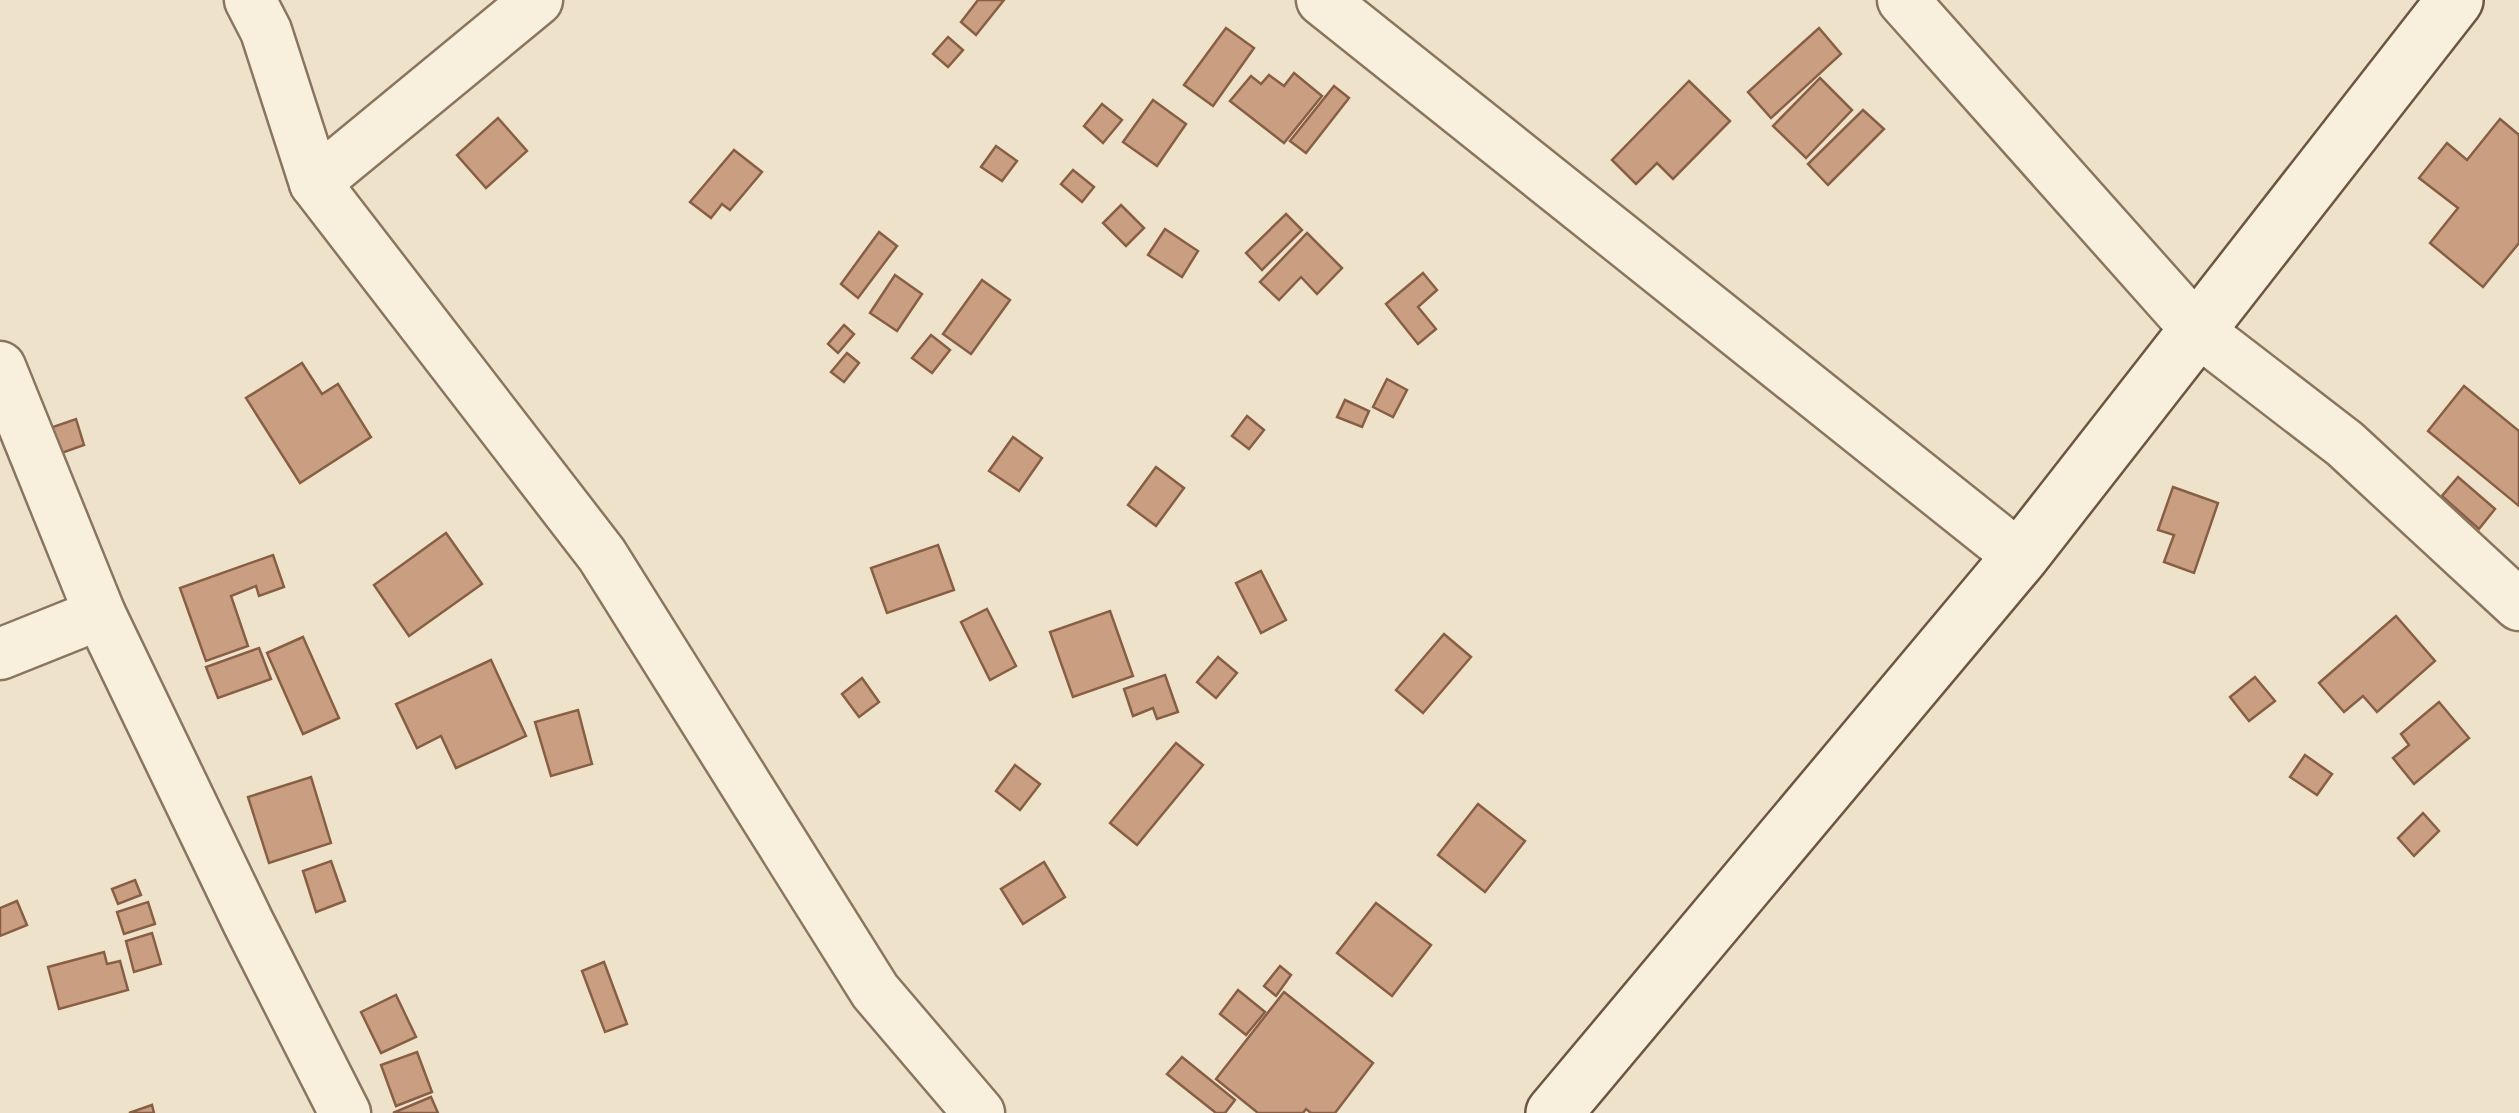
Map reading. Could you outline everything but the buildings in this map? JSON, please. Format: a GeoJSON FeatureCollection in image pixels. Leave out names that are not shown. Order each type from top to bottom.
{"type":"FeatureCollection","features":[{"type":"Feature","properties":{"kind":"street"},"geometry":{"type":"LineString","coordinates":[[250,0],[266,31],[315,183],[602,554],[875,991],[979,1113]]}},
{"type":"Feature","properties":{"kind":"street"},"geometry":{"type":"LineString","coordinates":[[315,183],[537,0]]}},
{"type":"Feature","properties":{"kind":"street"},"geometry":{"type":"LineString","coordinates":[[1322,0],[2020,557]]}},
{"type":"Feature","properties":{"kind":"street"},"geometry":{"type":"LineString","coordinates":[[1903,0],[2197,330],[2345,444],[2519,605]]}},
{"type":"Feature","properties":{"kind":"street"},"geometry":{"type":"LineString","coordinates":[[1554,1113],[2020,557],[2455,0]]}},
{"type":"Feature","properties":{"kind":"street"},"geometry":{"type":"LineString","coordinates":[[0,366],[100,614],[248,922],[346,1113]]}},
{"type":"Feature","properties":{"kind":"street"},"geometry":{"type":"LineString","coordinates":[[0,654],[100,614]]}}]}
